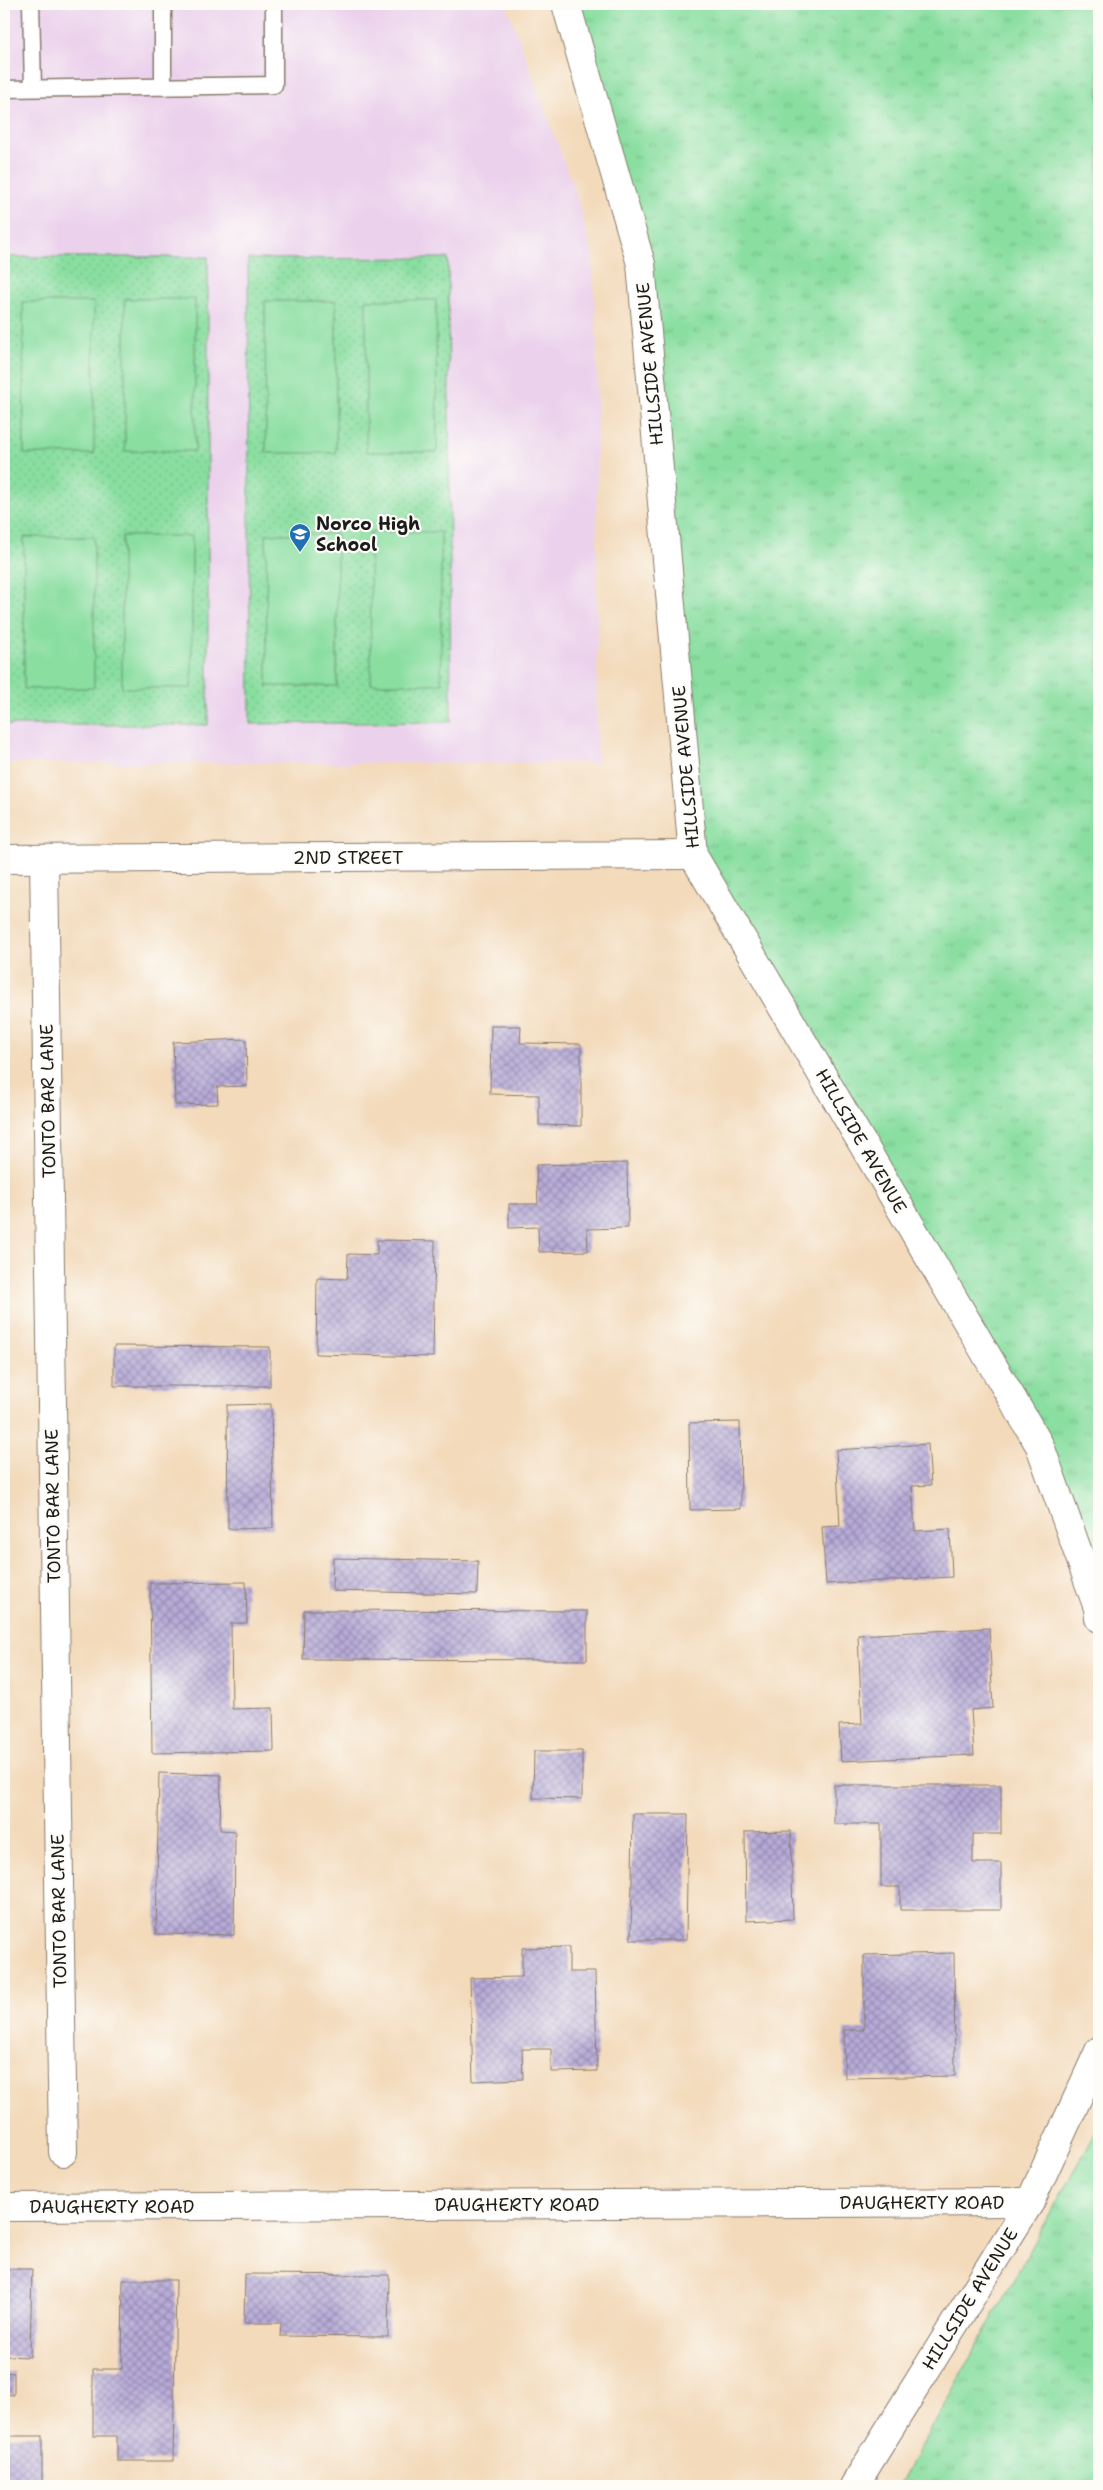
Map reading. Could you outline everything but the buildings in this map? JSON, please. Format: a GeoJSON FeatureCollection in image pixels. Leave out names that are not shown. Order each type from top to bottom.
{"type":"FeatureCollection","features":[{"type":"Feature","properties":{"kind":"street","name":"HILLSIDE AVENUE"},"geometry":{"type":"LineString","coordinates":[[566,4],[641,264],[693,856],[1040,1446],[1098,1608],[1099,1618]]}},
{"type":"Feature","properties":{"kind":"street","name":"2ND STREET"},"geometry":{"type":"LineString","coordinates":[[4,859],[693,856]]}},
{"type":"Feature","properties":{"kind":"street","name":"TONTO BAR LANE"},"geometry":{"type":"LineString","coordinates":[[44,860],[62,2152]]}},
{"type":"Feature","properties":{"kind":"street","name":"HILLSIDE AVENUE"},"geometry":{"type":"LineString","coordinates":[[854,2486],[1030,2202],[1099,2051]]}},
{"type":"Feature","properties":{"kind":"street","name":"DAUGHERTY ROAD"},"geometry":{"type":"LineString","coordinates":[[4,2207],[1030,2202]]}},
{"type":"Feature","properties":{"kind":"lane"},"geometry":{"type":"LineString","coordinates":[[32,4],[33,88]]}},
{"type":"Feature","properties":{"kind":"lane"},"geometry":{"type":"LineString","coordinates":[[163,4],[164,86]]}},
{"type":"Feature","properties":{"kind":"lane"},"geometry":{"type":"LineString","coordinates":[[4,89],[274,85],[274,4]]}},
{"type":"Feature","properties":{"kind":"shaded area","name":"Norco High School"},"geometry":{"type":"Polygon","coordinates":[[[4,4],[506,4],[577,197],[592,254],[597,342],[597,763],[4,763],[4,4]]]}},
{"type":"Feature","properties":{"kind":"green space"},"geometry":{"type":"Polygon","coordinates":[[[566,4],[1099,4],[1099,1614],[1040,1446],[693,855],[641,264],[566,4]]]}},
{"type":"Feature","properties":{"kind":"green space"},"geometry":{"type":"Polygon","coordinates":[[[4,257],[208,257],[208,725],[4,725],[4,257]]]}},
{"type":"Feature","properties":{"kind":"green space"},"geometry":{"type":"Polygon","coordinates":[[[448,258],[451,722],[250,724],[248,259],[448,258]]]}},
{"type":"Feature","properties":{"kind":"green space"},"geometry":{"type":"Polygon","coordinates":[[[125,299],[195,299],[195,451],[125,451],[125,299]]]}},
{"type":"Feature","properties":{"kind":"green space"},"geometry":{"type":"Polygon","coordinates":[[[366,300],[436,300],[437,452],[366,452],[366,300]]]}},
{"type":"Feature","properties":{"kind":"green space"},"geometry":{"type":"Polygon","coordinates":[[[265,301],[336,301],[336,453],[266,453],[265,301]]]}},
{"type":"Feature","properties":{"kind":"green space"},"geometry":{"type":"Polygon","coordinates":[[[23,302],[94,302],[94,454],[24,454],[23,302]]]}},
{"type":"Feature","properties":{"kind":"green space"},"geometry":{"type":"Polygon","coordinates":[[[370,532],[441,532],[441,684],[371,684],[370,532]]]}},
{"type":"Feature","properties":{"kind":"green space"},"geometry":{"type":"Polygon","coordinates":[[[266,534],[337,534],[337,686],[267,686],[266,534]]]}},
{"type":"Feature","properties":{"kind":"green space"},"geometry":{"type":"Polygon","coordinates":[[[122,536],[192,536],[192,688],[122,688],[122,536]]]}},
{"type":"Feature","properties":{"kind":"green space"},"geometry":{"type":"Polygon","coordinates":[[[24,537],[94,537],[94,688],[24,689],[24,537]]]}},
{"type":"Feature","properties":{"kind":"green space"},"geometry":{"type":"Polygon","coordinates":[[[1099,2126],[1099,2486],[899,2486],[1099,2126]]]}},
{"type":"Feature","properties":{"kind":"place","name":"Norco High School"},"geometry":{"type":"Point","coordinates":[300,553]}}]}
